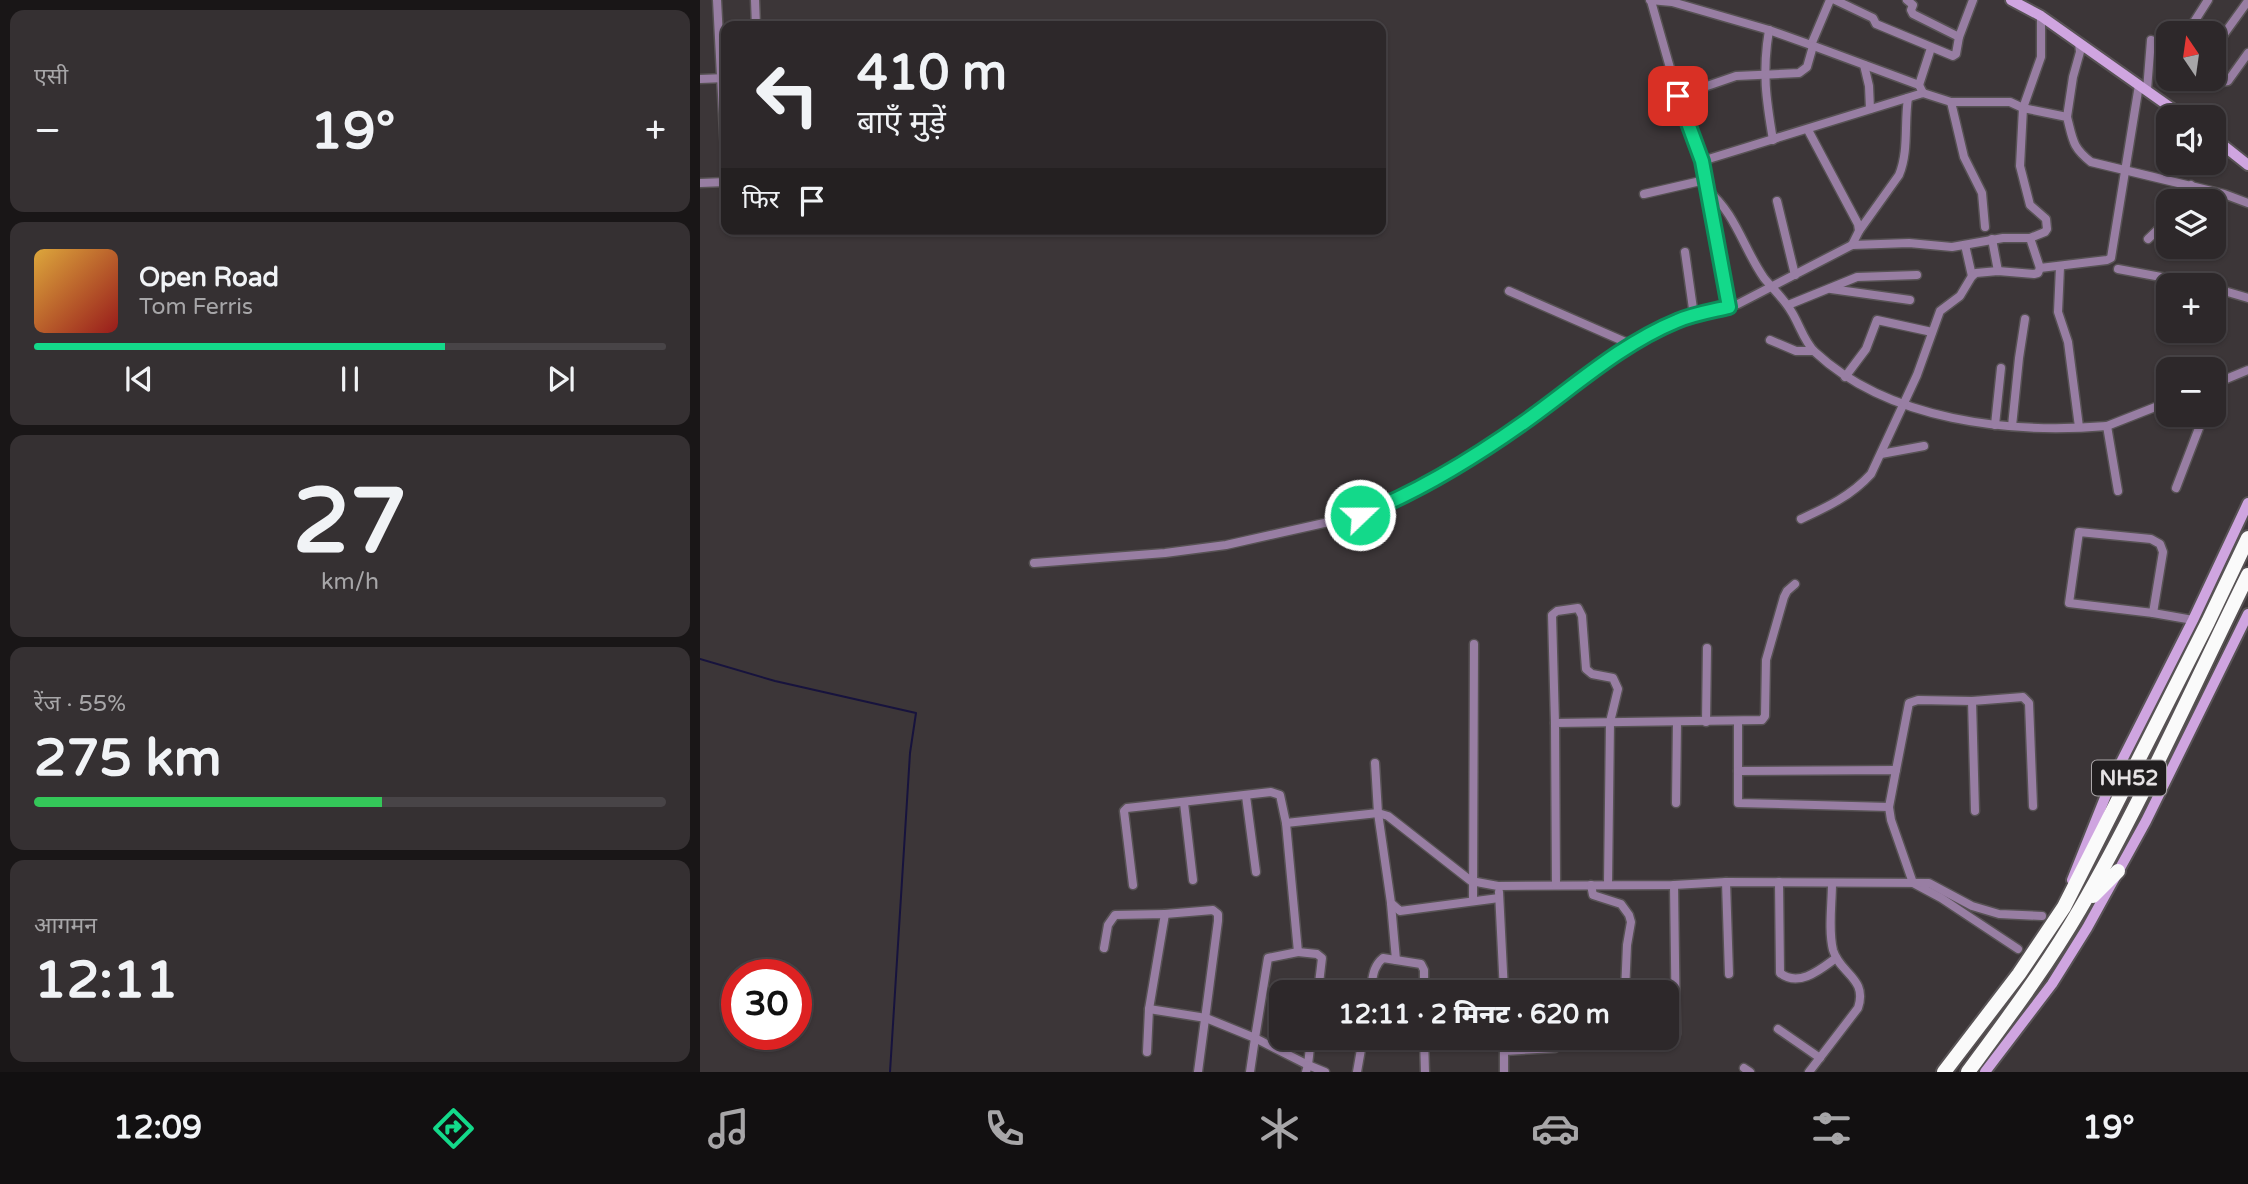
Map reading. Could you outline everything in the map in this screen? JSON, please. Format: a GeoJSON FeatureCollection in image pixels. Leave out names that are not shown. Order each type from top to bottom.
{"type":"FeatureCollection","features":[{"type":"Feature","properties":{"kind":"highway","name":"NH52"},"geometry":{"type":"LineString","coordinates":[[1944,1072],[2019,974],[2066,903],[2192,643],[2248,538]]}},
{"type":"Feature","properties":{"kind":"highway","name":"NH52"},"geometry":{"type":"LineString","coordinates":[[1968,1072],[1998,1043],[2080,909],[2248,575]]}},
{"type":"Feature","properties":{"kind":"highway"},"geometry":{"type":"LineString","coordinates":[[2080,909],[2118,871]]}},
{"type":"Feature","properties":{"kind":"street"},"geometry":{"type":"LineString","coordinates":[[717,0],[721,45]]}},
{"type":"Feature","properties":{"kind":"street"},"geometry":{"type":"LineString","coordinates":[[755,0],[756,21]]}},
{"type":"Feature","properties":{"kind":"street"},"geometry":{"type":"LineString","coordinates":[[1678,96],[1728,78],[1764,73],[1800,74],[1805,71],[1812,46],[1833,0],[1873,18],[1876,24],[1953,56],[1956,54],[1959,37],[1973,0]]}},
{"type":"Feature","properties":{"kind":"street"},"geometry":{"type":"LineString","coordinates":[[1907,0],[1913,5],[1913,14],[1959,37]]}},
{"type":"Feature","properties":{"kind":"street"},"geometry":{"type":"LineString","coordinates":[[2011,0],[2027,3],[2041,16],[2167,105]]}},
{"type":"Feature","properties":{"kind":"street"},"geometry":{"type":"LineString","coordinates":[[2195,21],[2208,0]]}},
{"type":"Feature","properties":{"kind":"street"},"geometry":{"type":"LineString","coordinates":[[1729,307],[1702,161],[1678,96],[1650,1],[1673,1],[1769,30],[1864,65],[1951,102],[2010,102],[2023,108],[2067,117]]}},
{"type":"Feature","properties":{"kind":"street"},"geometry":{"type":"LineString","coordinates":[[2226,31],[2248,1]]}},
{"type":"Feature","properties":{"kind":"street"},"geometry":{"type":"LineString","coordinates":[[1034,563],[1165,554],[1226,545],[1360,515],[1431,483],[1524,422],[1630,344],[1678,320],[1729,307],[1852,245],[1909,243],[1952,247],[1992,239],[2030,238],[2046,231],[2047,221],[2030,205],[2021,171],[2023,108],[2041,57],[2041,16]]}},
{"type":"Feature","properties":{"kind":"street"},"geometry":{"type":"LineString","coordinates":[[1769,30],[1764,73],[1773,140]]}},
{"type":"Feature","properties":{"kind":"street"},"geometry":{"type":"LineString","coordinates":[[2040,268],[2111,258],[2124,171],[2151,40],[2156,42]]}},
{"type":"Feature","properties":{"kind":"street"},"geometry":{"type":"LineString","coordinates":[[2080,43],[2067,117],[2077,151],[2091,163],[2190,186],[2248,203]]}},
{"type":"Feature","properties":{"kind":"street"},"geometry":{"type":"LineString","coordinates":[[1702,161],[1908,98],[1921,89],[1931,48]]}},
{"type":"Feature","properties":{"kind":"street"},"geometry":{"type":"LineString","coordinates":[[2226,81],[2248,53]]}},
{"type":"Feature","properties":{"kind":"street"},"geometry":{"type":"LineString","coordinates":[[1864,65],[1869,86],[1870,109]]}},
{"type":"Feature","properties":{"kind":"street"},"geometry":{"type":"LineString","coordinates":[[700,79],[721,78]]}},
{"type":"Feature","properties":{"kind":"street"},"geometry":{"type":"LineString","coordinates":[[1852,245],[1859,230],[1899,175],[1903,165],[1904,122],[1908,98]]}},
{"type":"Feature","properties":{"kind":"street"},"geometry":{"type":"LineString","coordinates":[[1951,102],[1964,157],[1982,193],[1985,227]]}},
{"type":"Feature","properties":{"kind":"street"},"geometry":{"type":"LineString","coordinates":[[1808,130],[1859,230]]}},
{"type":"Feature","properties":{"kind":"street"},"geometry":{"type":"LineString","coordinates":[[2226,148],[2248,165]]}},
{"type":"Feature","properties":{"kind":"street"},"geometry":{"type":"LineString","coordinates":[[700,183],[721,182]]}},
{"type":"Feature","properties":{"kind":"street"},"geometry":{"type":"LineString","coordinates":[[1644,194],[1706,185]]}},
{"type":"Feature","properties":{"kind":"street"},"geometry":{"type":"LineString","coordinates":[[1706,185],[1726,207],[1764,277],[1788,305],[1812,351],[1845,376],[1902,404],[1995,425],[2107,426],[2156,407]]}},
{"type":"Feature","properties":{"kind":"street"},"geometry":{"type":"LineString","coordinates":[[1777,201],[1795,275]]}},
{"type":"Feature","properties":{"kind":"street"},"geometry":{"type":"LineString","coordinates":[[2148,239],[2156,231]]}},
{"type":"Feature","properties":{"kind":"street"},"geometry":{"type":"LineString","coordinates":[[1801,519],[1834,504],[1871,474],[1917,375],[1940,311],[1960,296],[1972,276],[1976,273],[1998,271],[2038,273],[2040,268],[2030,238]]}},
{"type":"Feature","properties":{"kind":"street"},"geometry":{"type":"LineString","coordinates":[[1992,239],[1998,271]]}},
{"type":"Feature","properties":{"kind":"street"},"geometry":{"type":"LineString","coordinates":[[1965,245],[1972,276]]}},
{"type":"Feature","properties":{"kind":"street"},"geometry":{"type":"LineString","coordinates":[[1685,252],[1694,316]]}},
{"type":"Feature","properties":{"kind":"street"},"geometry":{"type":"LineString","coordinates":[[2060,267],[2058,312],[2068,342],[2079,427]]}},
{"type":"Feature","properties":{"kind":"street"},"geometry":{"type":"LineString","coordinates":[[2118,269],[2156,276]]}},
{"type":"Feature","properties":{"kind":"street"},"geometry":{"type":"LineString","coordinates":[[1788,305],[1865,276],[1917,275]]}},
{"type":"Feature","properties":{"kind":"street"},"geometry":{"type":"LineString","coordinates":[[1828,288],[1910,300]]}},
{"type":"Feature","properties":{"kind":"street"},"geometry":{"type":"LineString","coordinates":[[1509,291],[1630,344]]}},
{"type":"Feature","properties":{"kind":"street"},"geometry":{"type":"LineString","coordinates":[[2226,292],[2248,298]]}},
{"type":"Feature","properties":{"kind":"street"},"geometry":{"type":"LineString","coordinates":[[2012,426],[2025,319]]}},
{"type":"Feature","properties":{"kind":"street"},"geometry":{"type":"LineString","coordinates":[[1845,376],[1866,349],[1877,320],[1933,332]]}},
{"type":"Feature","properties":{"kind":"street"},"geometry":{"type":"LineString","coordinates":[[1770,340],[1796,351],[1812,351]]}},
{"type":"Feature","properties":{"kind":"street"},"geometry":{"type":"LineString","coordinates":[[1995,425],[2001,368]]}},
{"type":"Feature","properties":{"kind":"street"},"geometry":{"type":"LineString","coordinates":[[2226,379],[2248,370]]}},
{"type":"Feature","properties":{"kind":"street"},"geometry":{"type":"LineString","coordinates":[[2107,426],[2118,491]]}},
{"type":"Feature","properties":{"kind":"street"},"geometry":{"type":"LineString","coordinates":[[2176,488],[2199,427]]}},
{"type":"Feature","properties":{"kind":"street"},"geometry":{"type":"LineString","coordinates":[[1881,454],[1924,446]]}},
{"type":"Feature","properties":{"kind":"street"},"geometry":{"type":"LineString","coordinates":[[2066,903],[2078,863],[2112,780],[2173,658],[2192,643],[2193,620],[2248,503]]}},
{"type":"Feature","properties":{"kind":"street"},"geometry":{"type":"LineString","coordinates":[[2153,613],[2164,552],[2160,544],[2151,539],[2079,532],[2069,603],[2193,620]]}},
{"type":"Feature","properties":{"kind":"street"},"geometry":{"type":"LineString","coordinates":[[1555,723],[1762,720],[1765,716],[1766,660],[1784,597],[1795,584]]}},
{"type":"Feature","properties":{"kind":"street"},"geometry":{"type":"LineString","coordinates":[[1556,885],[1552,615],[1557,611],[1578,608],[1582,616],[1586,669],[1591,674],[1613,678],[1618,689],[1610,722],[1608,884]]}},
{"type":"Feature","properties":{"kind":"street"},"geometry":{"type":"LineString","coordinates":[[1985,1072],[1998,1043],[2060,972],[2118,871],[2248,614]]}},
{"type":"Feature","properties":{"kind":"street"},"geometry":{"type":"LineString","coordinates":[[1473,901],[1474,644]]}},
{"type":"Feature","properties":{"kind":"street"},"geometry":{"type":"LineString","coordinates":[[1706,722],[1707,648]]}},
{"type":"Feature","properties":{"kind":"street"},"geometry":{"type":"LineString","coordinates":[[2018,949],[1941,898],[1913,883],[1889,807],[1909,703],[1918,700],[1972,701],[2023,697],[2028,700],[2033,806]]}},
{"type":"Feature","properties":{"kind":"street"},"geometry":{"type":"LineString","coordinates":[[1972,701],[1975,811]]}},
{"type":"Feature","properties":{"kind":"street"},"geometry":{"type":"LineString","coordinates":[[1676,803],[1677,722]]}},
{"type":"Feature","properties":{"kind":"street"},"geometry":{"type":"LineString","coordinates":[[1738,722],[1738,803],[1889,807]]}},
{"type":"Feature","properties":{"kind":"street"},"geometry":{"type":"LineString","coordinates":[[1375,763],[1378,813],[1396,960]]}},
{"type":"Feature","properties":{"kind":"street"},"geometry":{"type":"LineString","coordinates":[[1738,771],[1896,770]]}},
{"type":"Feature","properties":{"kind":"street"},"geometry":{"type":"LineString","coordinates":[[1133,885],[1124,811],[1132,806],[1277,793],[1280,795],[1286,823],[1298,952]]}},
{"type":"Feature","properties":{"kind":"street"},"geometry":{"type":"LineString","coordinates":[[1246,796],[1255,873]]}},
{"type":"Feature","properties":{"kind":"street"},"geometry":{"type":"LineString","coordinates":[[1184,803],[1193,880]]}},
{"type":"Feature","properties":{"kind":"street"},"geometry":{"type":"LineString","coordinates":[[1286,823],[1378,813],[1388,816],[1471,881],[1498,886],[1726,882],[1929,883],[1972,906],[1999,914],[2042,916]]}},
{"type":"Feature","properties":{"kind":"street"},"geometry":{"type":"LineString","coordinates":[[1726,882],[1729,974]]}},
{"type":"Feature","properties":{"kind":"street"},"geometry":{"type":"LineString","coordinates":[[1779,882],[1780,973],[1786,977],[1807,977],[1814,975],[1836,958]]}},
{"type":"Feature","properties":{"kind":"street"},"geometry":{"type":"LineString","coordinates":[[1809,1072],[1858,1008],[1861,998],[1860,987],[1836,958],[1832,944],[1832,883]]}},
{"type":"Feature","properties":{"kind":"street"},"geometry":{"type":"LineString","coordinates":[[1591,885],[1594,895],[1621,904],[1629,915],[1631,922],[1626,980]]}},
{"type":"Feature","properties":{"kind":"street"},"geometry":{"type":"LineString","coordinates":[[1674,885],[1675,980]]}},
{"type":"Feature","properties":{"kind":"street"},"geometry":{"type":"LineString","coordinates":[[1498,886],[1503,980]]}},
{"type":"Feature","properties":{"kind":"street"},"geometry":{"type":"LineString","coordinates":[[1391,903],[1400,911],[1499,898]]}},
{"type":"Feature","properties":{"kind":"street"},"geometry":{"type":"LineString","coordinates":[[1104,948],[1108,925],[1115,915],[1213,910],[1217,914],[1198,1072]]}},
{"type":"Feature","properties":{"kind":"street"},"geometry":{"type":"LineString","coordinates":[[1147,1052],[1149,1009],[1165,914]]}},
{"type":"Feature","properties":{"kind":"street"},"geometry":{"type":"LineString","coordinates":[[1251,1072],[1268,958],[1298,952],[1317,954],[1322,958],[1319,980]]}},
{"type":"Feature","properties":{"kind":"street"},"geometry":{"type":"LineString","coordinates":[[1373,980],[1376,964],[1383,958],[1421,964],[1424,980]]}},
{"type":"Feature","properties":{"kind":"street"},"geometry":{"type":"LineString","coordinates":[[1149,1009],[1206,1018],[1255,1038],[1307,1069],[1325,1072]]}},
{"type":"Feature","properties":{"kind":"street"},"geometry":{"type":"LineString","coordinates":[[1778,1029],[1820,1058]]}},
{"type":"Feature","properties":{"kind":"street"},"geometry":{"type":"LineString","coordinates":[[1307,1069],[1309,1050]]}},
{"type":"Feature","properties":{"kind":"street"},"geometry":{"type":"LineString","coordinates":[[1357,1072],[1361,1050]]}},
{"type":"Feature","properties":{"kind":"street"},"geometry":{"type":"LineString","coordinates":[[1424,1050],[1425,1072]]}},
{"type":"Feature","properties":{"kind":"street"},"geometry":{"type":"LineString","coordinates":[[1504,1072],[1504,1051],[1521,1050]]}},
{"type":"Feature","properties":{"kind":"waterway"},"geometry":{"type":"LineString","coordinates":[[700,659],[775,681],[916,713],[910,753],[890,1072]]}},
{"type":"Feature","properties":{"kind":"route"},"geometry":{"type":"LineString","coordinates":[[1360,515],[1431,483],[1524,422],[1630,344],[1678,320],[1729,307],[1702,161],[1678,96]]}}]}
